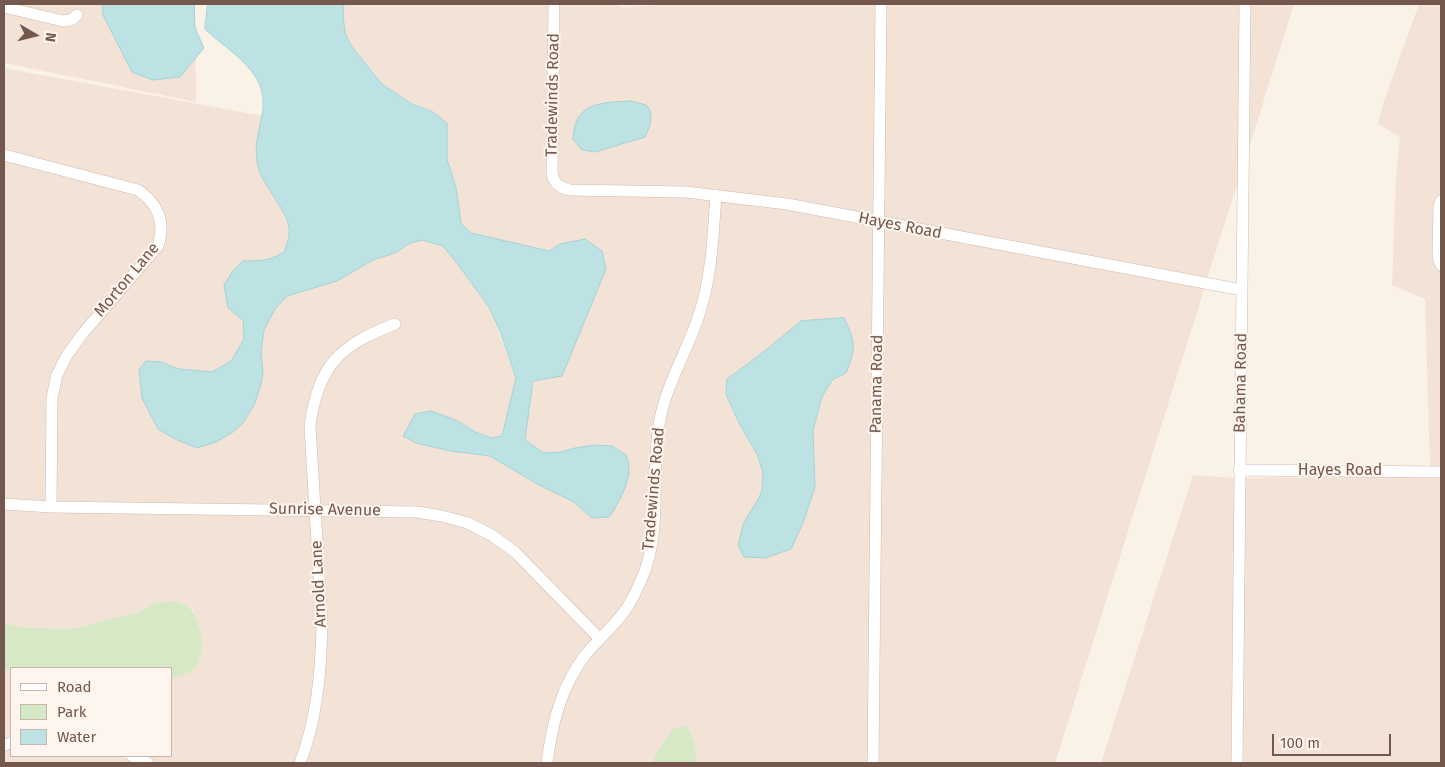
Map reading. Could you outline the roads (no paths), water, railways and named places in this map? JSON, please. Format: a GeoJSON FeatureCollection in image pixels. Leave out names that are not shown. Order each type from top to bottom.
{"type":"FeatureCollection","features":[{"type":"Feature","properties":{"kind":"street","name":"Tradewinds Road"},"geometry":{"type":"LineString","coordinates":[[554,4],[552,173],[557,185]]}},
{"type":"Feature","properties":{"kind":"street","name":"Panama Road"},"geometry":{"type":"LineString","coordinates":[[873,763],[881,4]]}},
{"type":"Feature","properties":{"kind":"street","name":"Bahama Road"},"geometry":{"type":"LineString","coordinates":[[1237,763],[1245,4]]}},
{"type":"Feature","properties":{"kind":"street"},"geometry":{"type":"LineString","coordinates":[[10,7],[64,21],[72,20],[77,15]]}},
{"type":"Feature","properties":{"kind":"street","name":"Morton Lane"},"geometry":{"type":"LineString","coordinates":[[4,156],[138,190],[148,197],[162,223],[162,234],[158,246],[84,332],[67,354],[57,375],[52,398],[51,507]]}},
{"type":"Feature","properties":{"kind":"street","name":"Hayes Road"},"geometry":{"type":"LineString","coordinates":[[557,185],[570,190],[686,192],[787,204],[1242,290]]}},
{"type":"Feature","properties":{"kind":"street","name":"Tradewinds Road"},"geometry":{"type":"LineString","coordinates":[[547,763],[550,736],[556,712],[565,690],[586,655],[624,612],[642,578],[650,554],[654,526],[655,456],[658,425],[663,403],[698,318],[707,290],[716,196]]}},
{"type":"Feature","properties":{"kind":"street"},"geometry":{"type":"LineString","coordinates":[[1441,200],[1439,207],[1438,257],[1441,265]]}},
{"type":"Feature","properties":{"kind":"street","name":"Arnold Lane"},"geometry":{"type":"LineString","coordinates":[[300,763],[309,737],[316,704],[322,625],[310,426],[313,403],[321,379],[332,362],[348,346],[369,334],[395,324]]}},
{"type":"Feature","properties":{"kind":"street","name":"Hayes Road"},"geometry":{"type":"LineString","coordinates":[[1239,470],[1441,472]]}},
{"type":"Feature","properties":{"kind":"street","name":"Sunrise Avenue"},"geometry":{"type":"LineString","coordinates":[[4,504],[51,507],[315,509],[417,512],[442,516],[468,523],[493,536],[515,552],[600,639]]}},
{"type":"Feature","properties":{"kind":"street"},"geometry":{"type":"LineString","coordinates":[[134,757],[148,763]]}},
{"type":"Feature","properties":{"kind":"water"},"geometry":{"type":"Polygon","coordinates":[[[103,4],[194,4],[195,28],[204,48],[180,77],[153,80],[132,72],[103,15],[103,4]]]}},
{"type":"Feature","properties":{"kind":"water"},"geometry":{"type":"Polygon","coordinates":[[[208,4],[344,4],[345,33],[352,47],[382,84],[412,104],[433,112],[447,123],[447,159],[456,187],[461,223],[471,233],[549,251],[560,244],[585,239],[602,251],[606,269],[562,376],[533,381],[525,440],[544,453],[595,445],[612,446],[626,455],[629,466],[628,479],[620,500],[609,517],[592,518],[574,502],[539,485],[490,456],[451,451],[416,443],[403,436],[415,414],[431,411],[458,421],[475,432],[491,438],[502,436],[516,378],[501,334],[489,307],[443,246],[422,240],[410,243],[395,253],[373,260],[337,281],[287,296],[275,309],[264,330],[261,352],[263,371],[255,403],[244,422],[233,432],[216,442],[197,448],[177,440],[158,429],[142,398],[139,370],[146,361],[161,362],[179,369],[212,372],[231,361],[244,339],[243,320],[228,308],[224,285],[233,271],[243,261],[270,259],[285,251],[289,235],[288,223],[264,181],[257,161],[257,140],[263,110],[261,90],[257,79],[246,64],[205,29],[208,4]]]}},
{"type":"Feature","properties":{"kind":"water"},"geometry":{"type":"Polygon","coordinates":[[[631,101],[646,105],[651,112],[650,125],[645,137],[595,152],[582,150],[573,139],[576,123],[585,110],[599,104],[631,101]]]}},
{"type":"Feature","properties":{"kind":"water"},"geometry":{"type":"Polygon","coordinates":[[[844,318],[853,340],[852,357],[846,373],[832,380],[822,397],[813,430],[815,487],[803,523],[791,549],[765,558],[744,557],[738,545],[744,522],[762,490],[763,472],[757,454],[738,421],[726,394],[727,379],[801,321],[844,318]]]}}]}
